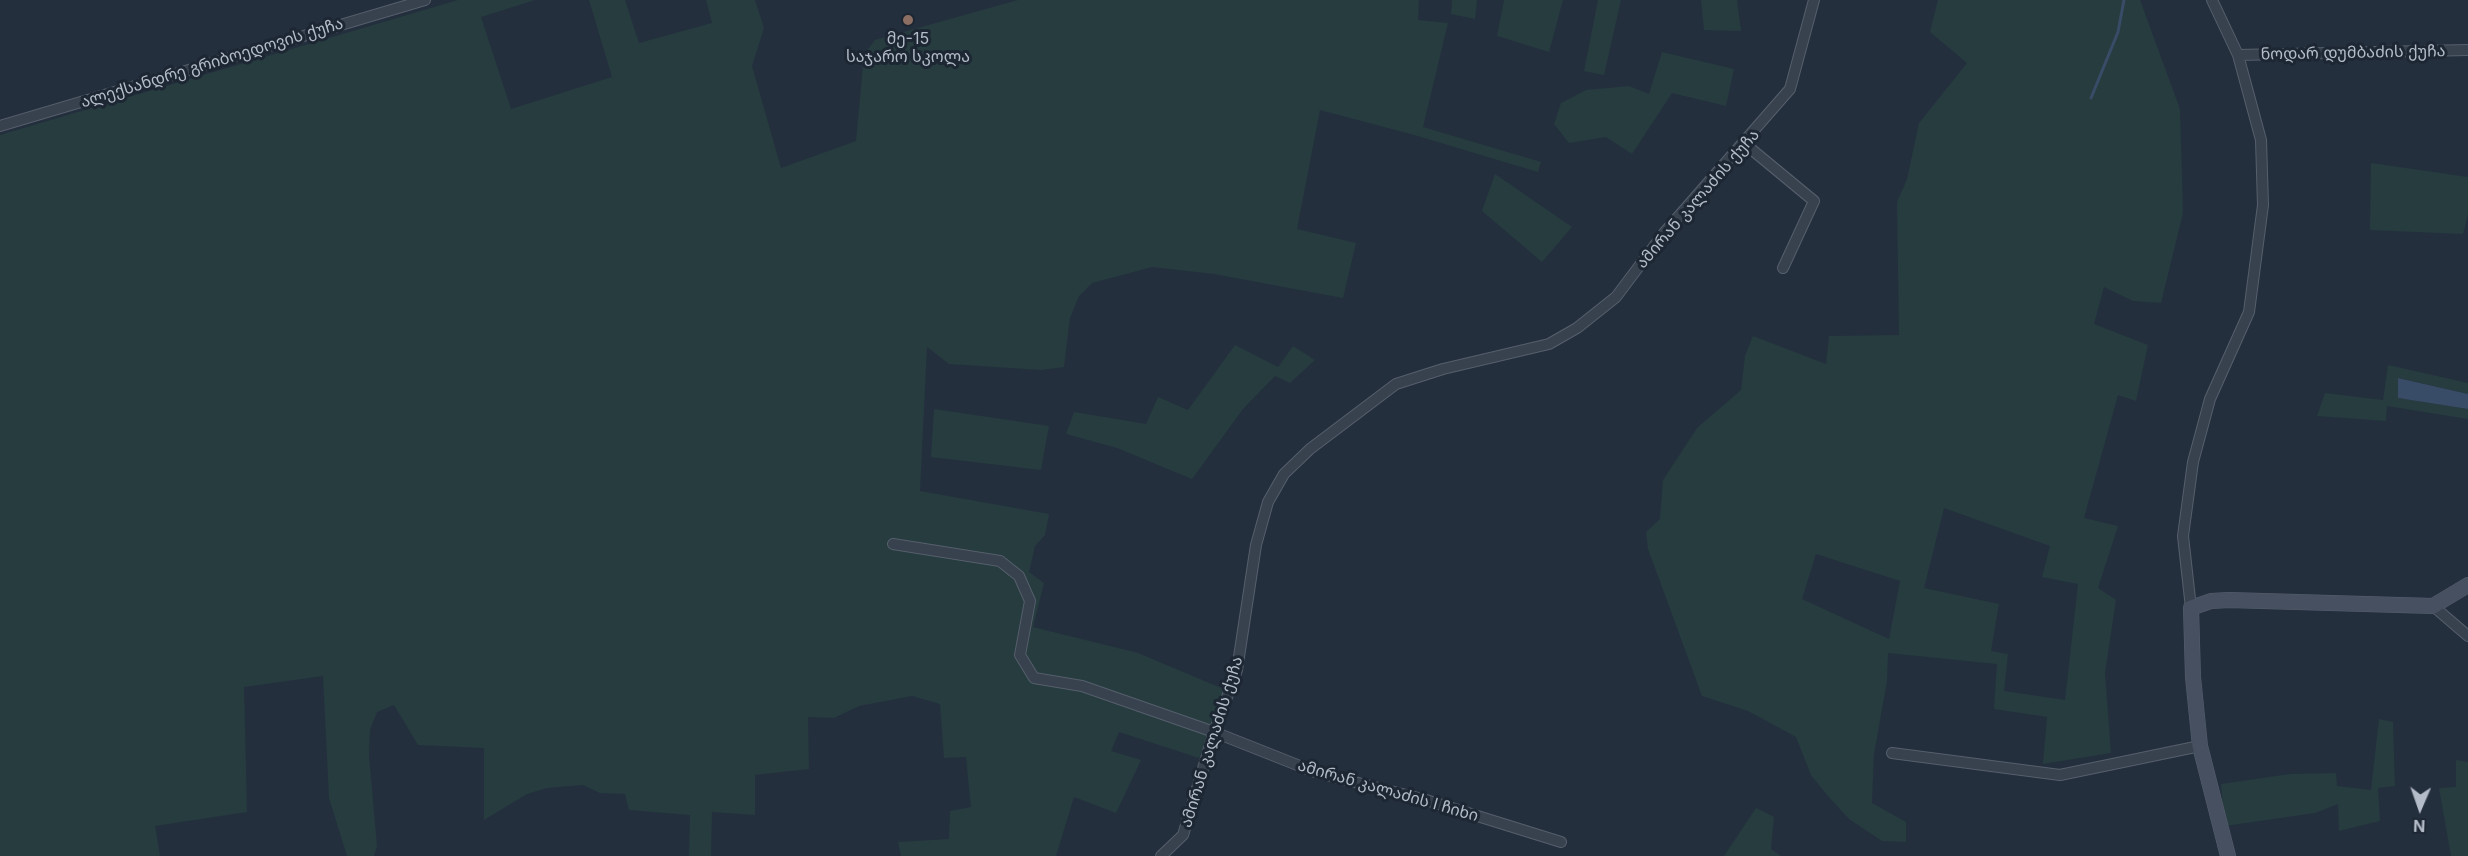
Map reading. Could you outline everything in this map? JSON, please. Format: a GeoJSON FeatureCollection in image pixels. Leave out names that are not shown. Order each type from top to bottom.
{"type":"FeatureCollection","features":[{"type":"Feature","properties":{"kind":"street","name":"ალექსანდრე გრიბოედოვის ქუჩა"},"geometry":{"type":"LineString","coordinates":[[0,126],[425,0]]}},
{"type":"Feature","properties":{"kind":"street","name":"ამირან კალაძის ქუჩა"},"geometry":{"type":"LineString","coordinates":[[1161,856],[1183,835],[1214,732],[1237,670],[1256,545],[1268,502],[1284,474],[1310,449],[1396,384],[1443,369],[1549,344],[1577,328],[1616,297],[1664,233],[1745,144],[1790,89],[1814,0]]}},
{"type":"Feature","properties":{"kind":"street"},"geometry":{"type":"LineString","coordinates":[[2212,0],[2238,55],[2261,140],[2263,205],[2249,312],[2210,399],[2193,462],[2183,536],[2191,608],[2193,677],[2200,746],[2228,856]]}},
{"type":"Feature","properties":{"kind":"street","name":"ნოდარ დუმბაძის ქუჩა"},"geometry":{"type":"LineString","coordinates":[[2238,55],[2468,50]]}},
{"type":"Feature","properties":{"kind":"street"},"geometry":{"type":"LineString","coordinates":[[1745,144],[1814,201],[1783,268]]}},
{"type":"Feature","properties":{"kind":"street","name":"ამირან კალაძის I ჩიხი"},"geometry":{"type":"LineString","coordinates":[[893,544],[1000,561],[1019,576],[1030,601],[1020,655],[1034,678],[1082,686],[1214,732],[1315,772],[1426,800],[1561,842]]}},
{"type":"Feature","properties":{"kind":"street"},"geometry":{"type":"LineString","coordinates":[[2191,608],[2211,601],[2229,600],[2433,606],[2468,585]]}},
{"type":"Feature","properties":{"kind":"street"},"geometry":{"type":"LineString","coordinates":[[2433,606],[2468,636]]}},
{"type":"Feature","properties":{"kind":"street"},"geometry":{"type":"LineString","coordinates":[[1892,753],[2060,775],[2200,746]]}},
{"type":"Feature","properties":{"kind":"green space"},"geometry":{"type":"Polygon","coordinates":[[[458,0],[535,0],[481,17],[511,109],[612,77],[589,0],[625,0],[639,43],[712,23],[706,0],[755,0],[764,28],[752,66],[781,168],[856,141],[864,54],[875,40],[1018,0],[1419,0],[1418,20],[1448,23],[1423,127],[1541,162],[1538,172],[1418,136],[1320,110],[1297,229],[1356,243],[1343,298],[1214,274],[1152,267],[1092,283],[1079,296],[1070,318],[1064,367],[1041,370],[949,364],[927,347],[920,491],[1049,514],[1045,535],[1035,546],[1029,572],[1044,583],[1033,627],[1138,653],[1226,690],[1199,758],[1119,732],[1111,751],[1141,760],[1116,813],[1074,797],[1056,856],[901,856],[898,842],[949,839],[950,811],[971,807],[966,757],[944,758],[940,704],[912,696],[859,706],[834,718],[808,717],[809,769],[755,775],[755,815],[712,812],[711,856],[689,856],[690,815],[629,810],[625,794],[600,793],[583,785],[547,788],[527,794],[484,820],[484,748],[418,745],[394,705],[377,712],[370,730],[369,756],[377,846],[374,856],[347,856],[329,798],[323,676],[244,687],[247,812],[155,826],[160,856],[0,856],[0,135],[458,0]]]}},
{"type":"Feature","properties":{"kind":"green space"},"geometry":{"type":"Polygon","coordinates":[[[1452,0],[1477,0],[1475,19],[1451,14],[1452,0]]]}},
{"type":"Feature","properties":{"kind":"green space"},"geometry":{"type":"Polygon","coordinates":[[[1504,0],[1563,0],[1549,52],[1497,36],[1504,0]]]}},
{"type":"Feature","properties":{"kind":"green space"},"geometry":{"type":"Polygon","coordinates":[[[1598,0],[1621,0],[1604,75],[1584,71],[1598,0]]]}},
{"type":"Feature","properties":{"kind":"green space"},"geometry":{"type":"Polygon","coordinates":[[[1701,0],[1737,0],[1741,31],[1704,30],[1701,0]]]}},
{"type":"Feature","properties":{"kind":"green space"},"geometry":{"type":"Polygon","coordinates":[[[1938,0],[2140,0],[2180,109],[2183,213],[2161,303],[2133,301],[2104,287],[2094,324],[2148,345],[2136,401],[2118,395],[2084,518],[2118,526],[2098,588],[2116,600],[2105,673],[2111,753],[2043,764],[2047,717],[1994,709],[1997,664],[1888,653],[1887,681],[1874,754],[1872,803],[1906,822],[1906,842],[1882,841],[1849,819],[1827,795],[1811,775],[1796,737],[1748,711],[1702,696],[1648,549],[1646,532],[1660,519],[1663,480],[1697,428],[1741,390],[1745,356],[1753,336],[1826,364],[1829,336],[1899,335],[1897,202],[1907,179],[1919,123],[1967,63],[1930,32],[1938,0]],[[1944,508],[1924,588],[1999,604],[1991,651],[2008,654],[2004,691],[2065,700],[2078,584],[2042,577],[2050,546],[1944,508]],[[1816,554],[1802,599],[1889,639],[1900,581],[1816,554]]]}},
{"type":"Feature","properties":{"kind":"green space"},"geometry":{"type":"Polygon","coordinates":[[[1662,52],[1734,69],[1726,106],[1672,93],[1632,154],[1606,137],[1569,143],[1554,124],[1561,103],[1586,90],[1629,86],[1649,94],[1662,52]]]}},
{"type":"Feature","properties":{"kind":"green space"},"geometry":{"type":"Polygon","coordinates":[[[2371,163],[2468,177],[2468,214],[2463,234],[2370,230],[2371,163]]]}},
{"type":"Feature","properties":{"kind":"green space"},"geometry":{"type":"Polygon","coordinates":[[[1495,174],[1572,227],[1542,262],[1482,211],[1495,174]]]}},
{"type":"Feature","properties":{"kind":"green space"},"geometry":{"type":"Polygon","coordinates":[[[1235,345],[1278,367],[1293,346],[1315,360],[1290,383],[1275,376],[1243,409],[1192,479],[1117,448],[1066,434],[1074,412],[1146,424],[1158,397],[1188,410],[1235,345]]]}},
{"type":"Feature","properties":{"kind":"green space"},"geometry":{"type":"Polygon","coordinates":[[[2388,365],[2468,383],[2468,394],[2399,378],[2399,398],[2468,409],[2468,419],[2387,406],[2386,421],[2317,416],[2325,393],[2383,400],[2388,365]]]}},
{"type":"Feature","properties":{"kind":"green space"},"geometry":{"type":"Polygon","coordinates":[[[934,409],[1049,426],[1041,470],[931,457],[934,409]]]}},
{"type":"Feature","properties":{"kind":"green space"},"geometry":{"type":"Polygon","coordinates":[[[2379,719],[2393,722],[2395,786],[2378,788],[2380,821],[2339,831],[2338,804],[2315,813],[2225,826],[2221,784],[2290,774],[2336,773],[2337,786],[2371,790],[2379,719]]]}},
{"type":"Feature","properties":{"kind":"green space"},"geometry":{"type":"Polygon","coordinates":[[[2456,760],[2468,762],[2468,856],[2451,856],[2439,788],[2456,787],[2456,760]]]}},
{"type":"Feature","properties":{"kind":"green space"},"geometry":{"type":"Polygon","coordinates":[[[1756,808],[1774,817],[1771,849],[1781,856],[1724,856],[1756,808]]]}},
{"type":"Feature","properties":{"kind":"water"},"geometry":{"type":"Polygon","coordinates":[[[2398,378],[2468,394],[2468,409],[2398,398],[2398,378]]]}},
{"type":"Feature","properties":{"kind":"waterway"},"geometry":{"type":"LineString","coordinates":[[2091,98],[2118,32],[2124,0]]}},
{"type":"Feature","properties":{"kind":"place","name":"მე-15 საჯარო სკოლა"},"geometry":{"type":"Point","coordinates":[908,20]}}]}
